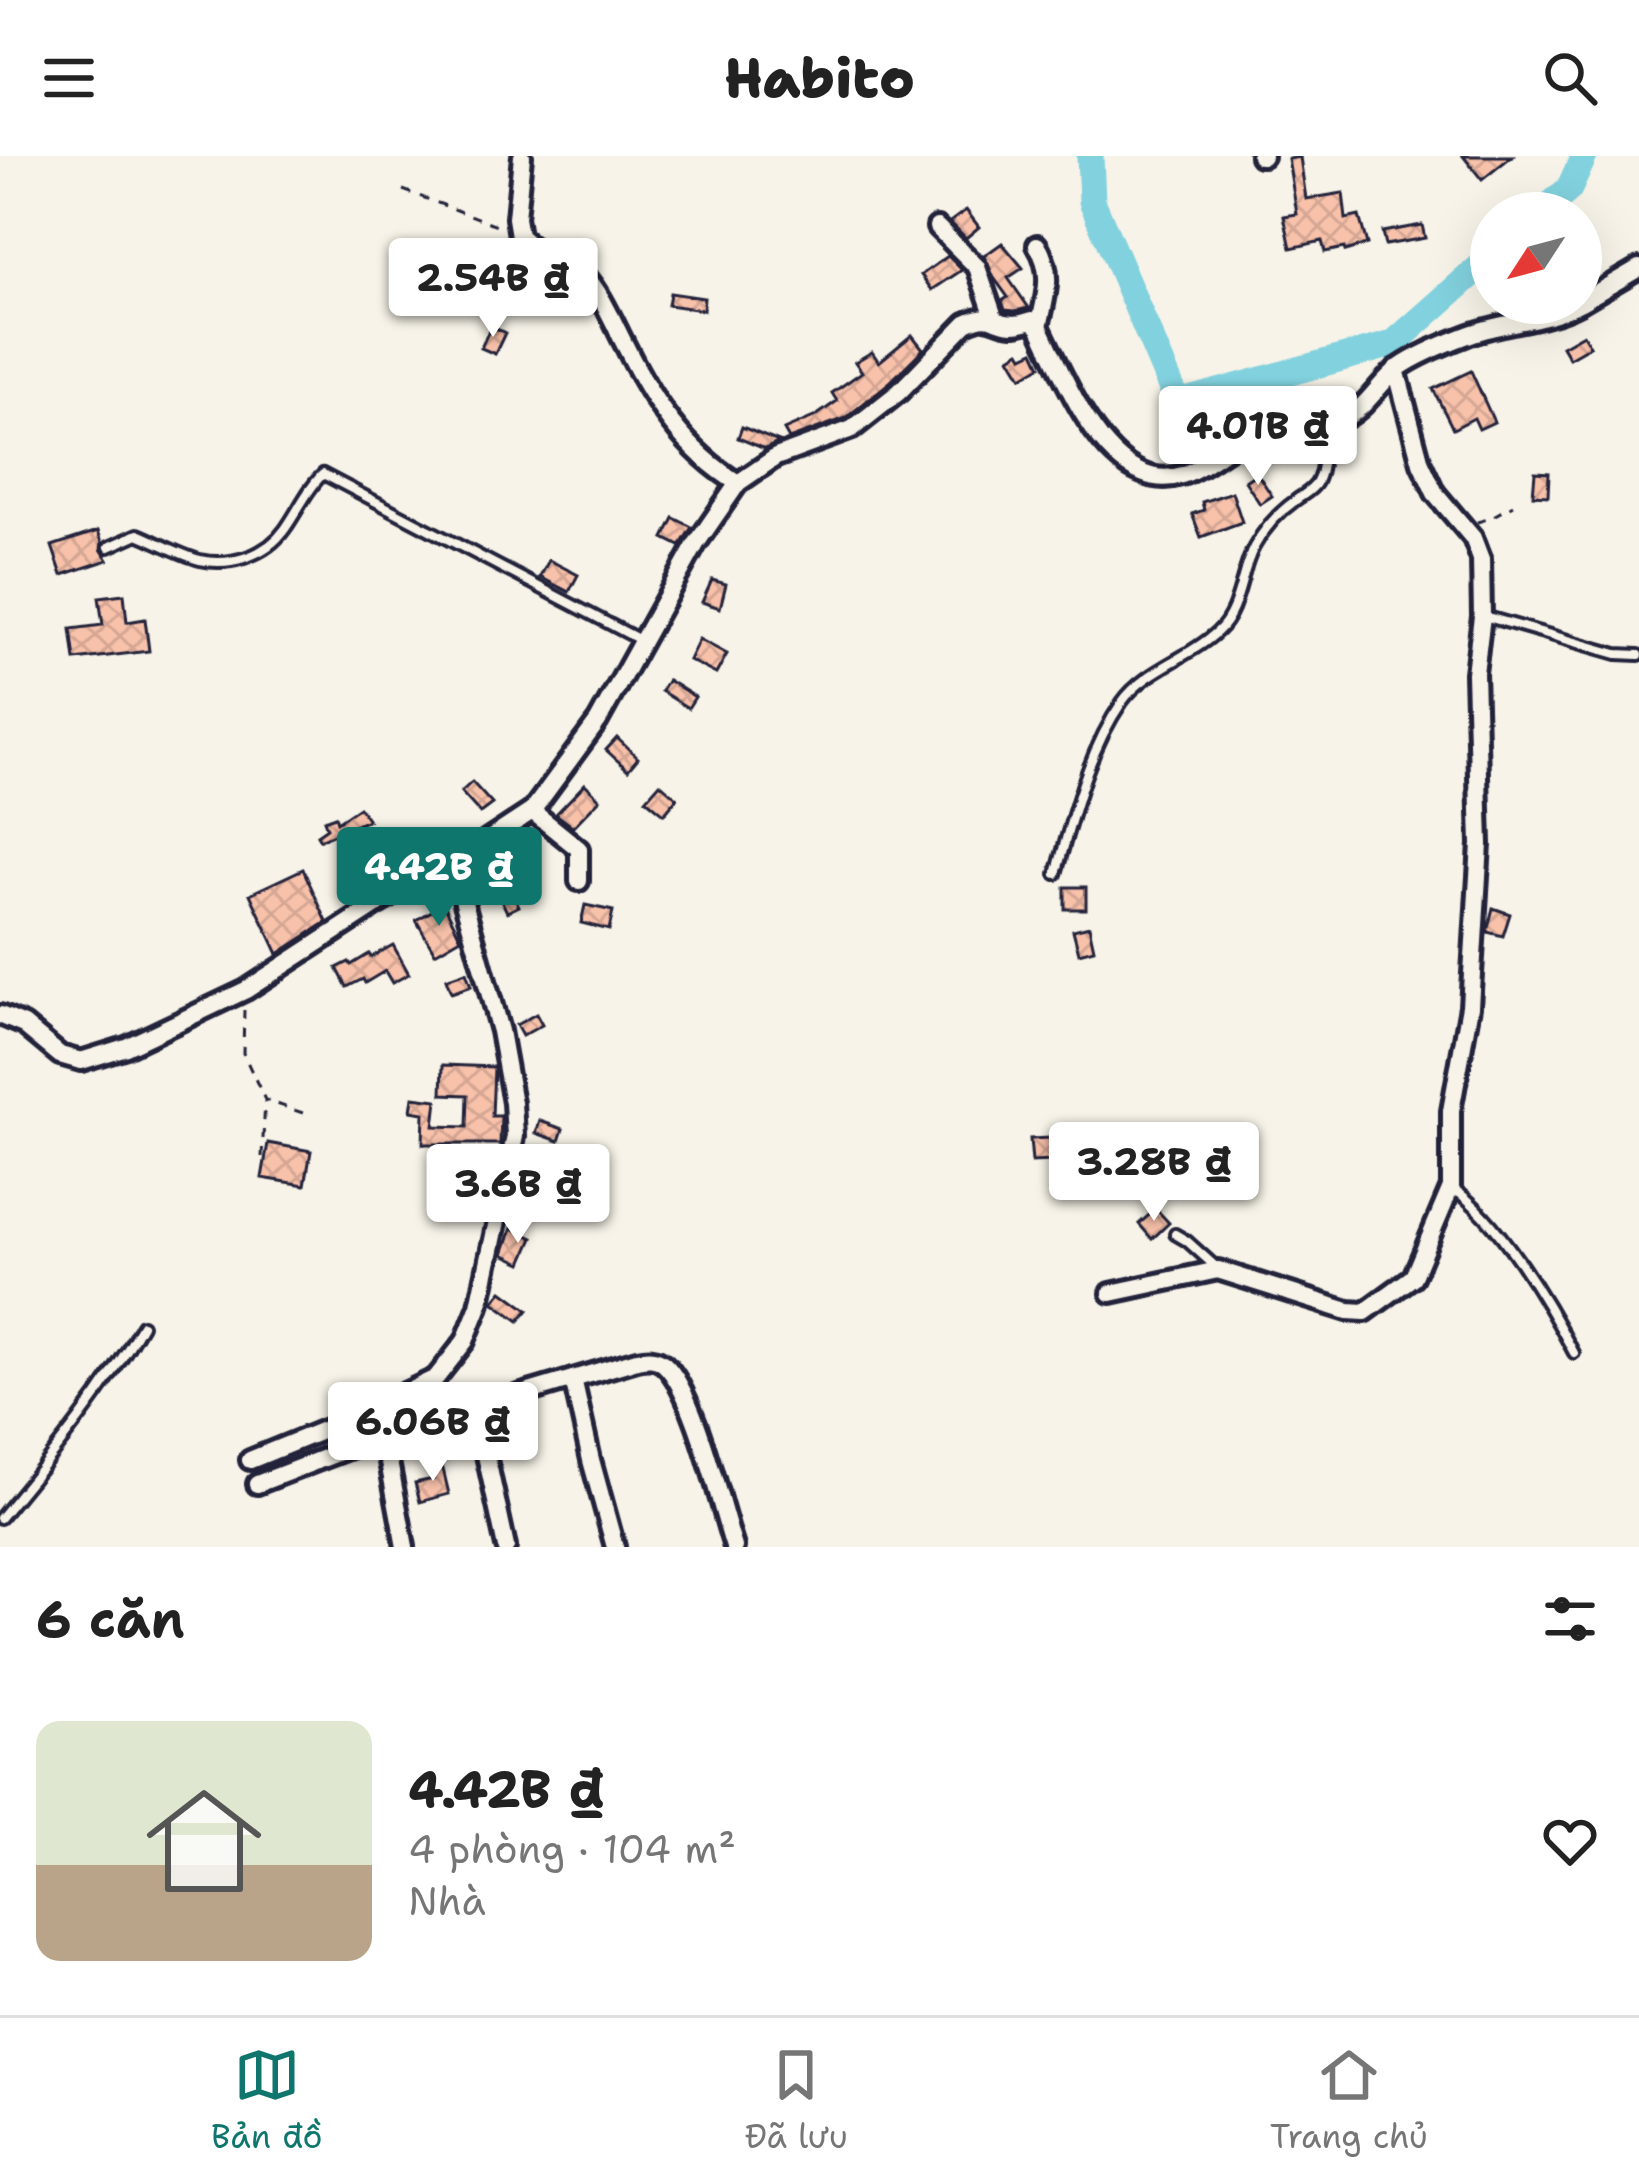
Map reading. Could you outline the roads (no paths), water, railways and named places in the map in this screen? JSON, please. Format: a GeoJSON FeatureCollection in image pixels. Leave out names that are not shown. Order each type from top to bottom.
{"type":"FeatureCollection","features":[{"type":"Feature","properties":{"kind":"street"},"geometry":{"type":"LineString","coordinates":[[522,156],[516,218],[519,236],[539,252],[572,262],[585,275],[660,408],[687,444],[738,483]]}},
{"type":"Feature","properties":{"kind":"street"},"geometry":{"type":"LineString","coordinates":[[937,226],[977,267],[994,317]]}},
{"type":"Feature","properties":{"kind":"street"},"geometry":{"type":"LineString","coordinates":[[1036,244],[1046,259],[1049,278],[1040,326]]}},
{"type":"Feature","properties":{"kind":"street"},"geometry":{"type":"LineString","coordinates":[[1602,290],[1639,268]]}},
{"type":"Feature","properties":{"kind":"street"},"geometry":{"type":"LineString","coordinates":[[0,1015],[24,1025],[60,1055],[81,1061],[126,1047],[246,990],[532,811],[598,721],[696,544],[738,483],[776,458],[852,429],[899,392],[976,318],[994,317],[1012,324],[1032,320],[1040,326],[1063,381],[1086,417],[1119,458],[1162,479],[1187,475],[1241,440],[1324,424],[1353,413],[1396,369],[1467,335],[1512,324]]}},
{"type":"Feature","properties":{"kind":"street"},"geometry":{"type":"LineString","coordinates":[[1111,1293],[1218,1270],[1348,1311],[1365,1312],[1413,1277],[1450,1187],[1451,1111],[1470,1006],[1480,844],[1475,673],[1483,616],[1481,559],[1473,538],[1435,493],[1421,463],[1396,369]]}},
{"type":"Feature","properties":{"kind":"street"},"geometry":{"type":"LineString","coordinates":[[532,811],[579,848],[579,881]]}},
{"type":"Feature","properties":{"kind":"street"},"geometry":{"type":"LineString","coordinates":[[250,1460],[436,1378],[465,1341],[479,1306],[515,1136],[500,1030],[453,862]]}},
{"type":"Feature","properties":{"kind":"street"},"geometry":{"type":"LineString","coordinates":[[257,1484],[384,1435],[652,1358],[666,1366],[686,1396],[734,1547]]}},
{"type":"Feature","properties":{"kind":"street"},"geometry":{"type":"LineString","coordinates":[[573,1379],[615,1547]]}},
{"type":"Feature","properties":{"kind":"street"},"geometry":{"type":"LineString","coordinates":[[476,1409],[506,1547]]}},
{"type":"Feature","properties":{"kind":"street"},"geometry":{"type":"LineString","coordinates":[[384,1435],[405,1547]]}},
{"type":"Feature","properties":{"kind":"lane"},"geometry":{"type":"LineString","coordinates":[[1056,874],[1085,775],[1124,698],[1220,630],[1268,525],[1318,480],[1324,424]]}},
{"type":"Feature","properties":{"kind":"lane"},"geometry":{"type":"LineString","coordinates":[[109,548],[138,534],[201,560],[251,557],[284,531],[323,474],[642,641]]}},
{"type":"Feature","properties":{"kind":"lane"},"geometry":{"type":"LineString","coordinates":[[1483,616],[1617,654],[1639,655]]}},
{"type":"Feature","properties":{"kind":"lane"},"geometry":{"type":"LineString","coordinates":[[1450,1187],[1475,1204],[1499,1234],[1574,1353]]}},
{"type":"Feature","properties":{"kind":"lane"},"geometry":{"type":"LineString","coordinates":[[1175,1234],[1218,1270]]}},
{"type":"Feature","properties":{"kind":"lane"},"geometry":{"type":"LineString","coordinates":[[0,1518],[68,1435],[142,1325]]}},
{"type":"Feature","properties":{"kind":"waterway"},"geometry":{"type":"LineString","coordinates":[[1090,156],[1092,201],[1178,403],[1393,344],[1470,276]]}},
{"type":"Feature","properties":{"kind":"waterway"},"geometry":{"type":"LineString","coordinates":[[1566,192],[1584,156]]}}]}
